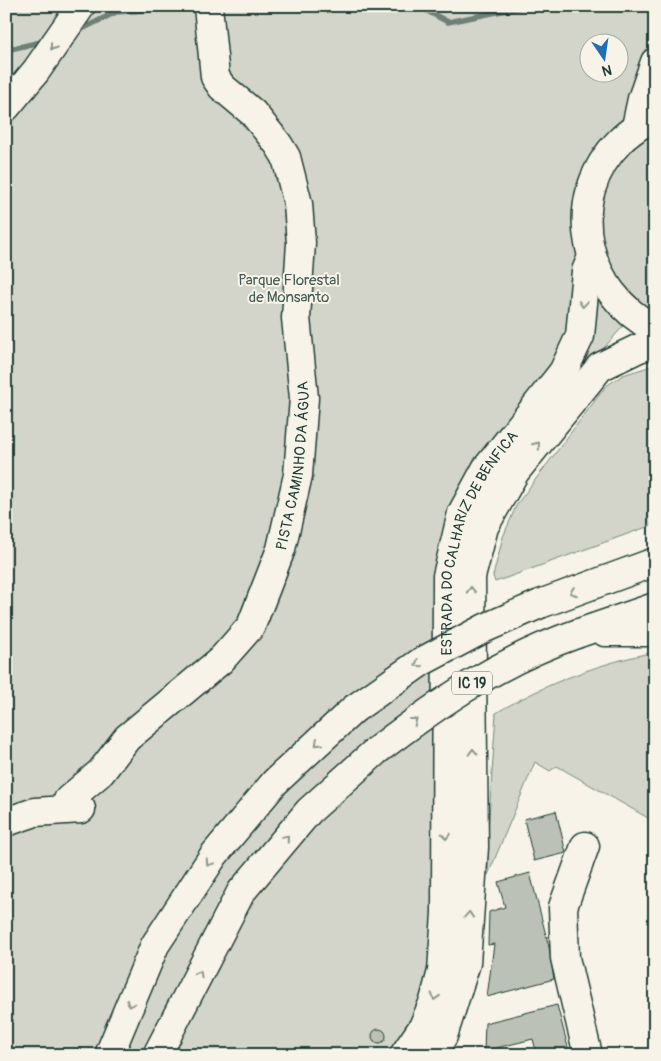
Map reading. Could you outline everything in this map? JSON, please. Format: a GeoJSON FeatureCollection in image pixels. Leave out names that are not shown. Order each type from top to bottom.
{"type":"FeatureCollection","features":[{"type":"Feature","properties":{"kind":"main road"},"geometry":{"type":"LineString","coordinates":[[6,107],[36,71],[81,6]]}},
{"type":"Feature","properties":{"kind":"main road","name":"PISTA CAMINHO DA ÁGUA"},"geometry":{"type":"LineString","coordinates":[[6,822],[34,812],[74,809],[68,800],[101,772],[127,738],[221,660],[251,626],[281,549],[298,475],[304,398],[296,318],[301,243],[298,204],[286,157],[278,144],[254,113],[222,87],[215,77],[208,6]]}},
{"type":"Feature","properties":{"kind":"main road"},"geometry":{"type":"LineString","coordinates":[[655,62],[642,99],[645,121],[620,140],[607,156],[597,175],[590,195],[587,215],[592,257],[600,276],[611,294],[625,309],[655,329]]}},
{"type":"Feature","properties":{"kind":"main road","name":"ESTRADA DO CALHARIZ DE BENFICA"},"geometry":{"type":"LineString","coordinates":[[404,1055],[423,1027],[434,1001],[442,971],[446,913],[447,576],[462,513],[486,469],[563,372],[580,336],[586,271],[592,257]]}},
{"type":"Feature","properties":{"kind":"main road","name":"ESTRADA DO CALHARIZ DE BENFICA"},"geometry":{"type":"LineString","coordinates":[[432,1055],[442,1036],[466,963],[474,846],[470,577],[484,527],[515,472],[600,367],[638,348],[655,344]]}},
{"type":"Feature","properties":{"kind":"main road"},"geometry":{"type":"LineString","coordinates":[[109,1055],[155,945],[214,855],[275,782],[354,709],[421,662],[485,628],[540,604],[655,562]]}},
{"type":"Feature","properties":{"kind":"main road","name":"IC 19"},"geometry":{"type":"LineString","coordinates":[[176,1018],[241,892],[309,811],[376,751],[438,704],[500,666],[578,633],[655,607]]}},
{"type":"Feature","properties":{"kind":"main road"},"geometry":{"type":"LineString","coordinates":[[578,633],[655,632]]}},
{"type":"Feature","properties":{"kind":"main road"},"geometry":{"type":"LineString","coordinates":[[585,846],[563,908],[565,958],[588,1055]]}},
{"type":"Feature","properties":{"kind":"main road"},"geometry":{"type":"LineString","coordinates":[[156,1055],[176,1018]]}},
{"type":"Feature","properties":{"kind":"main road"},"geometry":{"type":"LineString","coordinates":[[172,1055],[176,1018]]}},
{"type":"Feature","properties":{"kind":"green space","name":"Parque Florestal de Monsanto"},"geometry":{"type":"Polygon","coordinates":[[[6,6],[655,6],[655,328],[631,317],[563,395],[494,491],[462,743],[458,928],[420,1055],[6,1055],[6,6]]]}},
{"type":"Feature","properties":{"kind":"green space"},"geometry":{"type":"Polygon","coordinates":[[[655,365],[655,524],[495,582],[493,576],[503,537],[517,504],[606,386],[623,375],[655,365]]]}},
{"type":"Feature","properties":{"kind":"green space"},"geometry":{"type":"Polygon","coordinates":[[[655,652],[655,822],[557,766],[550,771],[535,762],[488,875],[488,833],[496,713],[553,684],[593,668],[655,652]]]}},
{"type":"Feature","properties":{"kind":"building"},"geometry":{"type":"Polygon","coordinates":[[[556,811],[566,853],[534,861],[524,819],[556,811]]]}},
{"type":"Feature","properties":{"kind":"building"},"geometry":{"type":"Polygon","coordinates":[[[530,873],[549,947],[554,979],[487,997],[494,944],[488,945],[489,912],[505,907],[498,882],[530,873]]]}},
{"type":"Feature","properties":{"kind":"building"},"geometry":{"type":"Polygon","coordinates":[[[557,1005],[570,1055],[537,1055],[533,1039],[484,1051],[485,1023],[557,1005]]]}},
{"type":"Feature","properties":{"kind":"building"},"geometry":{"type":"Polygon","coordinates":[[[376,1029],[382,1029],[386,1036],[382,1043],[376,1043],[372,1039],[372,1033],[376,1029]]]}},
{"type":"Feature","properties":{"kind":"waterway"},"geometry":{"type":"LineString","coordinates":[[76,32],[116,12],[202,6]]}},
{"type":"Feature","properties":{"kind":"waterway"},"geometry":{"type":"LineString","coordinates":[[418,6],[448,22],[527,6]]}},
{"type":"Feature","properties":{"kind":"waterway"},"geometry":{"type":"LineString","coordinates":[[6,50],[41,42]]}}]}
